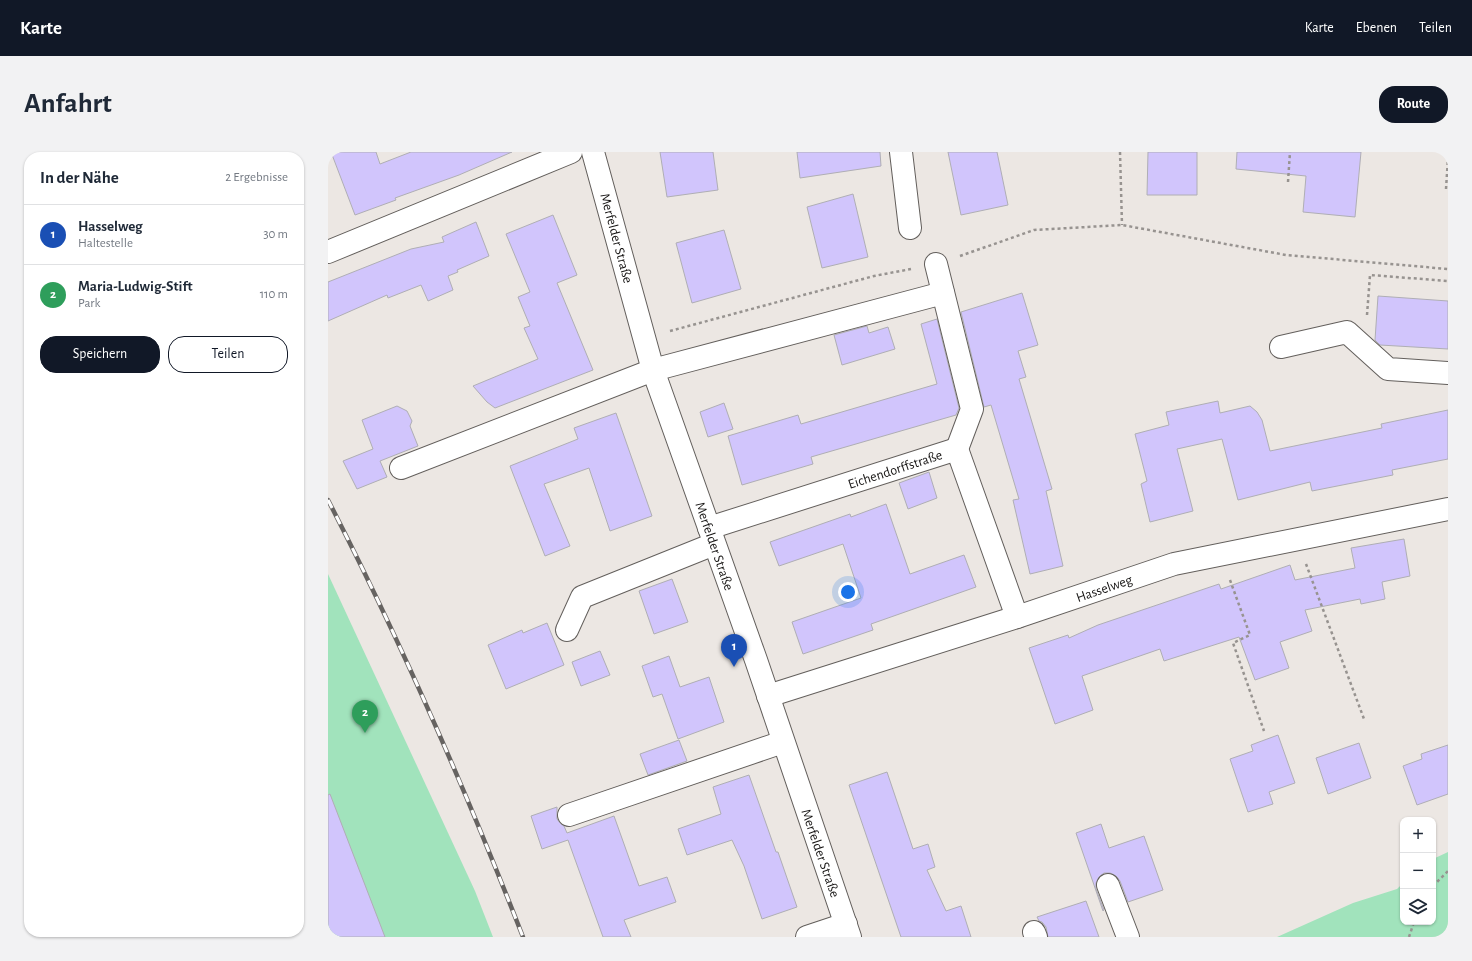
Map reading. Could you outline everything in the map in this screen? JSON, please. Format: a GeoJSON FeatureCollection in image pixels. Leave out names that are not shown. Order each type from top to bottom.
{"type":"FeatureCollection","features":[{"type":"Feature","properties":{"kind":"street"},"geometry":{"type":"LineString","coordinates":[[328,252],[571,152]]}},
{"type":"Feature","properties":{"kind":"street","name":"Merfelder Straße"},"geometry":{"type":"LineString","coordinates":[[593,152],[652,370],[712,536],[848,930]]}},
{"type":"Feature","properties":{"kind":"street"},"geometry":{"type":"LineString","coordinates":[[902,152],[910,228]]}},
{"type":"Feature","properties":{"kind":"street"},"geometry":{"type":"LineString","coordinates":[[936,264],[972,409],[957,449]]}},
{"type":"Feature","properties":{"kind":"street"},"geometry":{"type":"LineString","coordinates":[[401,468],[652,370],[943,293]]}},
{"type":"Feature","properties":{"kind":"street"},"geometry":{"type":"LineString","coordinates":[[1281,347],[1347,332],[1388,369],[1448,373]]}},
{"type":"Feature","properties":{"kind":"street","name":"Eichendorffstraße"},"geometry":{"type":"LineString","coordinates":[[567,630],[582,597],[712,536],[957,449],[1017,617]]}},
{"type":"Feature","properties":{"kind":"street","name":"Hasselweg"},"geometry":{"type":"LineString","coordinates":[[768,696],[1017,617],[1174,564],[1448,509]]}},
{"type":"Feature","properties":{"kind":"street"},"geometry":{"type":"LineString","coordinates":[[569,815],[783,742]]}},
{"type":"Feature","properties":{"kind":"street"},"geometry":{"type":"LineString","coordinates":[[1108,885],[1128,937]]}},
{"type":"Feature","properties":{"kind":"street"},"geometry":{"type":"LineString","coordinates":[[807,937],[848,930]]}},
{"type":"Feature","properties":{"kind":"path"},"geometry":{"type":"LineString","coordinates":[[1120,152],[1122,225]]}},
{"type":"Feature","properties":{"kind":"path"},"geometry":{"type":"LineString","coordinates":[[1288,182],[1290,152]]}},
{"type":"Feature","properties":{"kind":"path"},"geometry":{"type":"LineString","coordinates":[[1446,189],[1448,158]]}},
{"type":"Feature","properties":{"kind":"path"},"geometry":{"type":"LineString","coordinates":[[644,338],[874,276],[929,266],[1034,230],[1122,225],[1286,255],[1448,269]]}},
{"type":"Feature","properties":{"kind":"path"},"geometry":{"type":"LineString","coordinates":[[1347,332],[1366,328],[1370,274],[1448,281]]}},
{"type":"Feature","properties":{"kind":"path"},"geometry":{"type":"LineString","coordinates":[[1297,540],[1364,719]]}},
{"type":"Feature","properties":{"kind":"path"},"geometry":{"type":"LineString","coordinates":[[1222,555],[1250,635],[1233,643],[1264,731]]}},
{"type":"Feature","properties":{"kind":"path"},"geometry":{"type":"LineString","coordinates":[[1436,883],[1448,872]]}},
{"type":"Feature","properties":{"kind":"path"},"geometry":{"type":"LineString","coordinates":[[1410,937],[1413,925]]}},
{"type":"Feature","properties":{"kind":"green space"},"geometry":{"type":"Polygon","coordinates":[[[328,574],[475,891],[493,937],[328,937],[328,574]]]}},
{"type":"Feature","properties":{"kind":"green space"},"geometry":{"type":"Polygon","coordinates":[[[1448,852],[1448,937],[1277,937],[1353,903],[1397,889],[1400,886],[1400,925],[1436,925],[1436,858],[1448,852]]]}},
{"type":"Feature","properties":{"kind":"building"},"geometry":{"type":"Polygon","coordinates":[[[331,152],[376,152],[380,164],[411,152],[512,152],[459,175],[395,198],[396,200],[355,215],[331,152]]]}},
{"type":"Feature","properties":{"kind":"building"},"geometry":{"type":"Polygon","coordinates":[[[660,152],[713,152],[718,190],[667,197],[660,152]]]}},
{"type":"Feature","properties":{"kind":"building"},"geometry":{"type":"Polygon","coordinates":[[[797,152],[880,152],[881,166],[800,178],[797,152]]]}},
{"type":"Feature","properties":{"kind":"building"},"geometry":{"type":"Polygon","coordinates":[[[948,152],[997,152],[1008,205],[961,215],[948,152]]]}},
{"type":"Feature","properties":{"kind":"building"},"geometry":{"type":"Polygon","coordinates":[[[1148,152],[1197,152],[1197,195],[1147,195],[1148,152]]]}},
{"type":"Feature","properties":{"kind":"building"},"geometry":{"type":"Polygon","coordinates":[[[1237,152],[1361,152],[1355,217],[1303,212],[1306,176],[1236,169],[1237,152]]]}},
{"type":"Feature","properties":{"kind":"building"},"geometry":{"type":"Polygon","coordinates":[[[853,194],[868,257],[822,268],[807,207],[853,194]]]}},
{"type":"Feature","properties":{"kind":"building"},"geometry":{"type":"Polygon","coordinates":[[[553,215],[577,275],[557,283],[593,370],[495,408],[487,402],[473,386],[538,359],[524,328],[530,326],[518,297],[530,292],[506,234],[553,215]]]}},
{"type":"Feature","properties":{"kind":"building"},"geometry":{"type":"Polygon","coordinates":[[[476,222],[489,256],[457,270],[458,272],[448,276],[453,290],[428,301],[421,285],[388,298],[387,295],[328,321],[328,282],[411,249],[444,242],[442,237],[476,222]]]}},
{"type":"Feature","properties":{"kind":"building"},"geometry":{"type":"Polygon","coordinates":[[[724,230],[741,289],[692,303],[676,243],[724,230]]]}},
{"type":"Feature","properties":{"kind":"building"},"geometry":{"type":"Polygon","coordinates":[[[1022,293],[1038,345],[1018,351],[1026,377],[1019,379],[1052,489],[1046,491],[1063,566],[1030,574],[1013,500],[1019,499],[991,405],[984,407],[961,312],[1022,293]]]}},
{"type":"Feature","properties":{"kind":"building"},"geometry":{"type":"Polygon","coordinates":[[[1378,296],[1448,301],[1448,349],[1380,345],[1375,340],[1378,296]]]}},
{"type":"Feature","properties":{"kind":"building"},"geometry":{"type":"Polygon","coordinates":[[[937,319],[959,408],[956,415],[811,457],[813,464],[742,485],[728,436],[798,415],[801,424],[937,384],[921,324],[937,319]]]}},
{"type":"Feature","properties":{"kind":"building"},"geometry":{"type":"Polygon","coordinates":[[[867,326],[869,333],[888,327],[895,349],[842,365],[834,335],[867,326]]]}},
{"type":"Feature","properties":{"kind":"building"},"geometry":{"type":"Polygon","coordinates":[[[1218,401],[1220,413],[1250,406],[1257,412],[1262,420],[1270,451],[1382,428],[1381,424],[1448,410],[1448,459],[1392,470],[1393,475],[1312,491],[1310,482],[1238,500],[1222,439],[1177,449],[1193,511],[1150,522],[1141,484],[1147,481],[1135,434],[1169,425],[1166,412],[1218,401]]]}},
{"type":"Feature","properties":{"kind":"building"},"geometry":{"type":"Polygon","coordinates":[[[724,403],[733,429],[708,437],[700,412],[724,403]]]}},
{"type":"Feature","properties":{"kind":"building"},"geometry":{"type":"Polygon","coordinates":[[[397,406],[407,411],[412,421],[410,426],[418,446],[380,461],[387,477],[357,489],[343,461],[373,449],[362,420],[397,406]]]}},
{"type":"Feature","properties":{"kind":"building"},"geometry":{"type":"Polygon","coordinates":[[[616,413],[652,516],[610,531],[589,468],[544,484],[570,546],[545,556],[510,466],[578,439],[574,428],[616,413]]]}},
{"type":"Feature","properties":{"kind":"building"},"geometry":{"type":"Polygon","coordinates":[[[929,472],[937,498],[908,509],[899,483],[929,472]]]}},
{"type":"Feature","properties":{"kind":"building"},"geometry":{"type":"Polygon","coordinates":[[[886,504],[910,574],[964,555],[976,587],[871,624],[873,630],[803,654],[792,622],[861,598],[843,544],[779,566],[770,542],[850,514],[851,517],[886,504]]]}},
{"type":"Feature","properties":{"kind":"building"},"geometry":{"type":"Polygon","coordinates":[[[1404,539],[1410,576],[1382,582],[1385,599],[1361,604],[1360,599],[1305,610],[1312,631],[1280,642],[1289,668],[1255,680],[1239,637],[1164,661],[1160,649],[1082,676],[1093,710],[1055,724],[1029,648],[1068,635],[1069,638],[1098,625],[1219,584],[1221,589],[1290,565],[1295,580],[1355,568],[1351,548],[1404,539]]]}},
{"type":"Feature","properties":{"kind":"building"},"geometry":{"type":"Polygon","coordinates":[[[672,579],[688,622],[654,634],[639,591],[672,579]]]}},
{"type":"Feature","properties":{"kind":"building"},"geometry":{"type":"Polygon","coordinates":[[[547,623],[564,665],[506,689],[488,645],[522,630],[523,633],[547,623]]]}},
{"type":"Feature","properties":{"kind":"building"},"geometry":{"type":"Polygon","coordinates":[[[600,651],[610,675],[581,686],[572,662],[600,651]]]}},
{"type":"Feature","properties":{"kind":"building"},"geometry":{"type":"Polygon","coordinates":[[[669,656],[680,687],[709,677],[724,722],[678,739],[662,694],[653,697],[642,666],[669,656]]]}},
{"type":"Feature","properties":{"kind":"building"},"geometry":{"type":"Polygon","coordinates":[[[1278,735],[1295,783],[1269,792],[1273,804],[1248,812],[1230,759],[1253,751],[1251,745],[1278,735]]]}},
{"type":"Feature","properties":{"kind":"building"},"geometry":{"type":"Polygon","coordinates":[[[679,740],[687,761],[648,775],[640,754],[679,740]]]}},
{"type":"Feature","properties":{"kind":"building"},"geometry":{"type":"Polygon","coordinates":[[[1359,743],[1371,778],[1328,794],[1316,758],[1359,743]]]}},
{"type":"Feature","properties":{"kind":"building"},"geometry":{"type":"Polygon","coordinates":[[[1448,745],[1448,794],[1417,805],[1403,766],[1422,759],[1421,754],[1448,745]]]}},
{"type":"Feature","properties":{"kind":"building"},"geometry":{"type":"Polygon","coordinates":[[[887,772],[913,849],[928,844],[935,867],[927,870],[946,911],[961,906],[971,937],[901,937],[849,785],[887,772]]]}},
{"type":"Feature","properties":{"kind":"building"},"geometry":{"type":"Polygon","coordinates":[[[749,775],[797,907],[762,919],[744,866],[732,840],[687,855],[678,829],[721,814],[713,787],[749,775]]]}},
{"type":"Feature","properties":{"kind":"building"},"geometry":{"type":"Polygon","coordinates":[[[330,794],[385,937],[328,937],[328,795],[330,794]]]}},
{"type":"Feature","properties":{"kind":"building"},"geometry":{"type":"Polygon","coordinates":[[[557,807],[557,819],[564,826],[567,833],[614,816],[639,886],[667,877],[676,902],[624,920],[631,937],[603,937],[568,840],[542,849],[531,816],[557,807]]]}},
{"type":"Feature","properties":{"kind":"building"},"geometry":{"type":"Polygon","coordinates":[[[1101,824],[1109,848],[1144,836],[1163,890],[1128,902],[1120,881],[1116,876],[1110,873],[1104,873],[1099,877],[1096,883],[1096,889],[1104,910],[1103,911],[1076,833],[1101,824]]]}},
{"type":"Feature","properties":{"kind":"building"},"geometry":{"type":"Polygon","coordinates":[[[1086,901],[1099,937],[1048,937],[1046,927],[1037,917],[1086,901]]]}},
{"type":"Feature","properties":{"kind":"railway"},"geometry":{"type":"LineString","coordinates":[[328,500],[381,607],[431,716],[501,881],[523,937]]}},
{"type":"Feature","properties":{"kind":"place","name":"Hasselweg"},"geometry":{"type":"Point","coordinates":[734,667]}},
{"type":"Feature","properties":{"kind":"place","name":"Maria-Ludwig-Stift"},"geometry":{"type":"Point","coordinates":[365,733]}}]}
